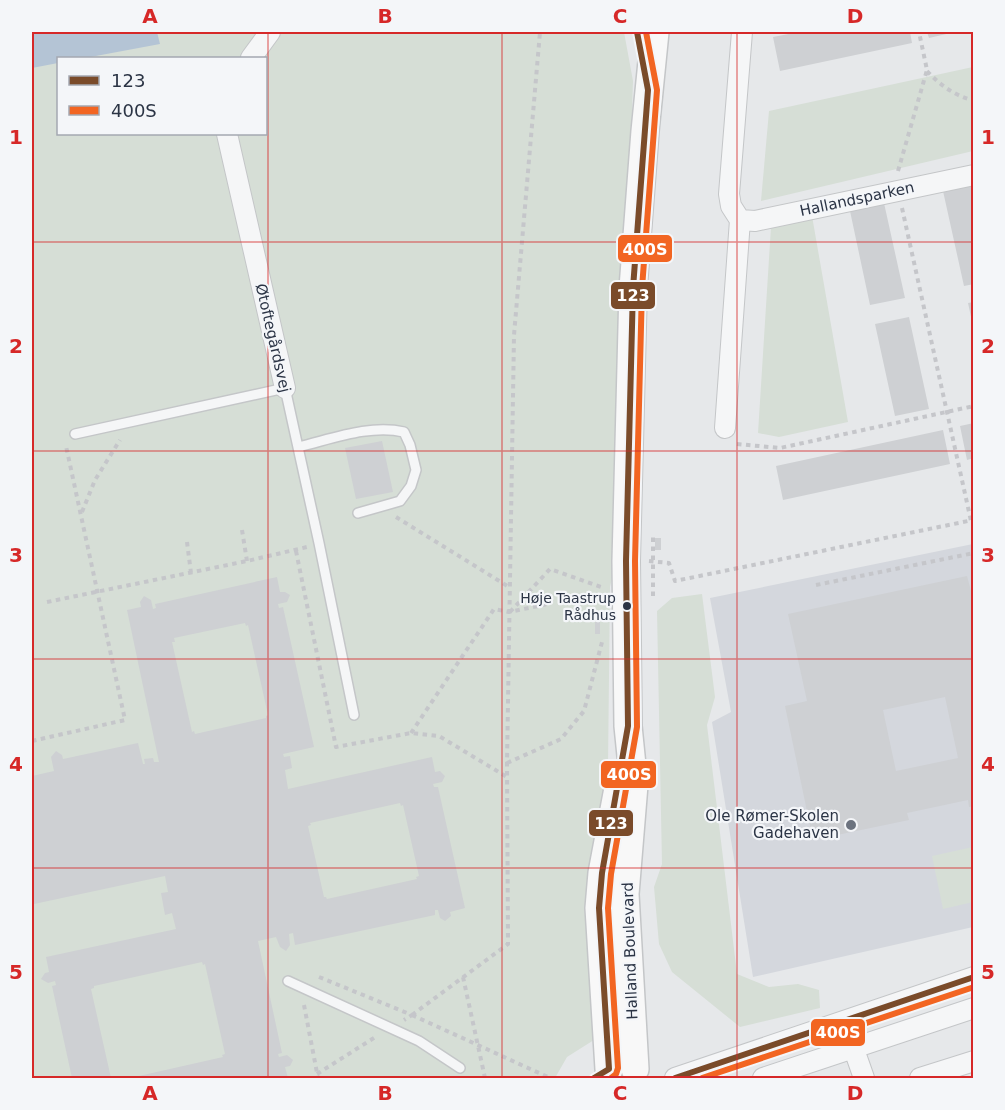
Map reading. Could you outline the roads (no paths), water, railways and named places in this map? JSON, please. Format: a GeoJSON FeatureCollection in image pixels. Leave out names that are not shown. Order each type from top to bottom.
{"type":"FeatureCollection","features":[{"type":"Feature","properties":{"kind":"street"},"geometry":{"type":"LineString","coordinates":[[252,57],[270,32]]}},
{"type":"Feature","properties":{"kind":"street","name":"Halland Boulevard"},"geometry":{"type":"LineString","coordinates":[[637,32],[648,90]]}},
{"type":"Feature","properties":{"kind":"street","name":"Halland Boulevard"},"geometry":{"type":"LineString","coordinates":[[644,1073],[625,894],[634,784],[628,726],[626,561],[633,288],[648,90],[655,32]]}},
{"type":"Feature","properties":{"kind":"street"},"geometry":{"type":"LineString","coordinates":[[725,428],[740,220],[731,206],[729,194],[742,32]]}},
{"type":"Feature","properties":{"kind":"street","name":"Øtoftegårdsvej"},"geometry":{"type":"LineString","coordinates":[[227,135],[285,388]]}},
{"type":"Feature","properties":{"kind":"street","name":"Hallandsparken"},"geometry":{"type":"LineString","coordinates":[[740,220],[755,221],[974,175]]}},
{"type":"Feature","properties":{"kind":"street","name":"Halland Boulevard"},"geometry":{"type":"LineString","coordinates":[[601,1074],[599,908],[602,873],[628,726]]}},
{"type":"Feature","properties":{"kind":"street"},"geometry":{"type":"LineString","coordinates":[[675,1078],[974,977]]}},
{"type":"Feature","properties":{"kind":"street"},"geometry":{"type":"LineString","coordinates":[[763,1078],[974,1008]]}},
{"type":"Feature","properties":{"kind":"street"},"geometry":{"type":"LineString","coordinates":[[844,1021],[864,1078]]}},
{"type":"Feature","properties":{"kind":"street"},"geometry":{"type":"LineString","coordinates":[[920,1078],[974,1061]]}},
{"type":"Feature","properties":{"kind":"street"},"geometry":{"type":"LineString","coordinates":[[601,1074],[626,1067],[644,1073]]}},
{"type":"Feature","properties":{"kind":"lane"},"geometry":{"type":"LineString","coordinates":[[75,434],[285,388]]}},
{"type":"Feature","properties":{"kind":"lane","name":"Øtoftegårdsvej"},"geometry":{"type":"LineString","coordinates":[[285,388],[354,715]]}},
{"type":"Feature","properties":{"kind":"lane"},"geometry":{"type":"LineString","coordinates":[[298,447],[375,429],[404,432],[410,445],[416,470],[411,486],[400,501],[358,513]]}},
{"type":"Feature","properties":{"kind":"lane"},"geometry":{"type":"LineString","coordinates":[[288,981],[419,1041],[460,1068]]}},
{"type":"Feature","properties":{"kind":"water"},"geometry":{"type":"Polygon","coordinates":[[[32,32],[157,32],[160,44],[90,57],[57,57],[57,63],[32,68],[32,32]]]}},
{"type":"Feature","properties":{"kind":"place","name":"Høje Taastrup Rådhus"},"geometry":{"type":"Point","coordinates":[627,606]}},
{"type":"Feature","properties":{"kind":"place","name":"Ole Rømer-Skolen Gadehaven"},"geometry":{"type":"Point","coordinates":[851,825]}}]}
